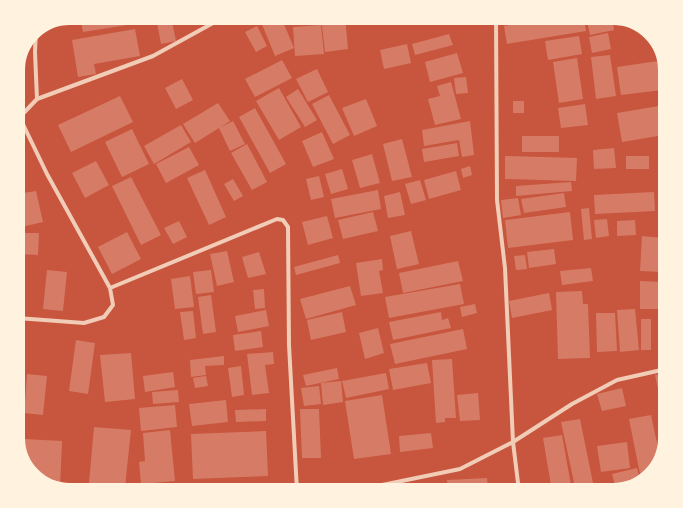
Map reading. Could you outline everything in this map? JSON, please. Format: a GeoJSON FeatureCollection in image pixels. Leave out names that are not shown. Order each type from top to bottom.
{"type":"FeatureCollection","features":[{"type":"Feature","properties":{"kind":"street"},"geometry":{"type":"LineString","coordinates":[[24,113],[38,99],[153,56],[211,24]]}},
{"type":"Feature","properties":{"kind":"street"},"geometry":{"type":"LineString","coordinates":[[496,24],[497,200],[504,268],[513,442],[518,484]]}},
{"type":"Feature","properties":{"kind":"street"},"geometry":{"type":"LineString","coordinates":[[36,39],[38,99]]}},
{"type":"Feature","properties":{"kind":"street"},"geometry":{"type":"LineString","coordinates":[[24,130],[110,288],[113,305],[104,317],[84,322],[24,318]]}},
{"type":"Feature","properties":{"kind":"street"},"geometry":{"type":"LineString","coordinates":[[110,288],[277,219],[284,220],[288,227],[289,345],[297,484]]}},
{"type":"Feature","properties":{"kind":"street"},"geometry":{"type":"LineString","coordinates":[[387,484],[460,469],[513,442],[572,404],[617,380],[659,371]]}},
{"type":"Feature","properties":{"kind":"building"},"geometry":{"type":"Polygon","coordinates":[[[81,24],[127,25],[83,32],[81,24]]]}},
{"type":"Feature","properties":{"kind":"building"},"geometry":{"type":"Polygon","coordinates":[[[157,24],[172,24],[176,41],[161,44],[157,24]]]}},
{"type":"Feature","properties":{"kind":"building"},"geometry":{"type":"Polygon","coordinates":[[[262,24],[284,24],[294,48],[275,56],[262,24]]]}},
{"type":"Feature","properties":{"kind":"building"},"geometry":{"type":"Polygon","coordinates":[[[322,24],[346,24],[348,49],[325,52],[322,24]]]}},
{"type":"Feature","properties":{"kind":"building"},"geometry":{"type":"Polygon","coordinates":[[[516,24],[585,24],[586,31],[507,44],[504,26],[516,24]]]}},
{"type":"Feature","properties":{"kind":"building"},"geometry":{"type":"Polygon","coordinates":[[[588,24],[613,24],[614,30],[590,35],[588,24]]]}},
{"type":"Feature","properties":{"kind":"building"},"geometry":{"type":"Polygon","coordinates":[[[321,25],[324,54],[295,56],[293,27],[321,25]]]}},
{"type":"Feature","properties":{"kind":"building"},"geometry":{"type":"Polygon","coordinates":[[[257,26],[267,46],[256,52],[245,32],[257,26]]]}},
{"type":"Feature","properties":{"kind":"building"},"geometry":{"type":"Polygon","coordinates":[[[135,29],[140,56],[94,64],[96,74],[78,77],[72,40],[135,29]]]}},
{"type":"Feature","properties":{"kind":"building"},"geometry":{"type":"Polygon","coordinates":[[[608,33],[611,49],[592,53],[589,37],[608,33]]]}},
{"type":"Feature","properties":{"kind":"building"},"geometry":{"type":"Polygon","coordinates":[[[449,34],[453,45],[415,55],[412,44],[449,34]]]}},
{"type":"Feature","properties":{"kind":"building"},"geometry":{"type":"Polygon","coordinates":[[[579,36],[582,54],[548,60],[545,41],[579,36]]]}},
{"type":"Feature","properties":{"kind":"building"},"geometry":{"type":"Polygon","coordinates":[[[407,44],[411,63],[384,69],[380,50],[407,44]]]}},
{"type":"Feature","properties":{"kind":"building"},"geometry":{"type":"Polygon","coordinates":[[[457,53],[463,73],[430,82],[425,62],[457,53]]]}},
{"type":"Feature","properties":{"kind":"building"},"geometry":{"type":"Polygon","coordinates":[[[610,55],[616,96],[596,99],[591,57],[610,55]]]}},
{"type":"Feature","properties":{"kind":"building"},"geometry":{"type":"Polygon","coordinates":[[[577,58],[583,99],[559,103],[553,62],[577,58]]]}},
{"type":"Feature","properties":{"kind":"building"},"geometry":{"type":"Polygon","coordinates":[[[282,60],[292,78],[255,97],[245,79],[282,60]]]}},
{"type":"Feature","properties":{"kind":"building"},"geometry":{"type":"Polygon","coordinates":[[[658,61],[659,90],[621,95],[617,67],[658,61]]]}},
{"type":"Feature","properties":{"kind":"building"},"geometry":{"type":"Polygon","coordinates":[[[317,69],[328,92],[308,102],[296,79],[317,69]]]}},
{"type":"Feature","properties":{"kind":"building"},"geometry":{"type":"Polygon","coordinates":[[[466,77],[468,93],[456,94],[454,78],[466,77]]]}},
{"type":"Feature","properties":{"kind":"building"},"geometry":{"type":"Polygon","coordinates":[[[182,79],[193,100],[176,109],[165,88],[182,79]]]}},
{"type":"Feature","properties":{"kind":"building"},"geometry":{"type":"Polygon","coordinates":[[[451,82],[461,119],[435,125],[428,99],[440,96],[437,86],[451,82]]]}},
{"type":"Feature","properties":{"kind":"building"},"geometry":{"type":"Polygon","coordinates":[[[279,88],[301,127],[279,140],[256,101],[279,88]]]}},
{"type":"Feature","properties":{"kind":"building"},"geometry":{"type":"Polygon","coordinates":[[[298,89],[317,120],[305,127],[286,97],[298,89]]]}},
{"type":"Feature","properties":{"kind":"building"},"geometry":{"type":"Polygon","coordinates":[[[329,95],[350,135],[333,144],[312,104],[329,95]]]}},
{"type":"Feature","properties":{"kind":"building"},"geometry":{"type":"Polygon","coordinates":[[[120,96],[133,122],[71,152],[58,125],[120,96]]]}},
{"type":"Feature","properties":{"kind":"building"},"geometry":{"type":"Polygon","coordinates":[[[366,99],[377,126],[354,136],[342,108],[366,99]]]}},
{"type":"Feature","properties":{"kind":"building"},"geometry":{"type":"Polygon","coordinates":[[[513,101],[524,101],[524,113],[513,113],[513,101]]]}},
{"type":"Feature","properties":{"kind":"building"},"geometry":{"type":"Polygon","coordinates":[[[218,103],[230,121],[221,127],[233,121],[245,144],[230,151],[219,128],[195,143],[183,124],[218,103]]]}},
{"type":"Feature","properties":{"kind":"building"},"geometry":{"type":"Polygon","coordinates":[[[585,104],[588,125],[561,128],[558,108],[585,104]]]}},
{"type":"Feature","properties":{"kind":"building"},"geometry":{"type":"Polygon","coordinates":[[[659,106],[659,136],[622,142],[617,113],[659,106]]]}},
{"type":"Feature","properties":{"kind":"building"},"geometry":{"type":"Polygon","coordinates":[[[255,108],[286,164],[270,173],[239,117],[255,108]]]}},
{"type":"Feature","properties":{"kind":"building"},"geometry":{"type":"Polygon","coordinates":[[[470,121],[474,155],[462,157],[459,140],[424,146],[422,130],[470,121]]]}},
{"type":"Feature","properties":{"kind":"building"},"geometry":{"type":"Polygon","coordinates":[[[181,125],[191,142],[154,164],[144,146],[181,125]]]}},
{"type":"Feature","properties":{"kind":"building"},"geometry":{"type":"Polygon","coordinates":[[[132,129],[149,164],[122,177],[105,142],[132,129]]]}},
{"type":"Feature","properties":{"kind":"building"},"geometry":{"type":"Polygon","coordinates":[[[322,132],[334,159],[313,167],[302,141],[322,132]]]}},
{"type":"Feature","properties":{"kind":"building"},"geometry":{"type":"Polygon","coordinates":[[[522,136],[559,136],[559,152],[522,152],[522,136]]]}},
{"type":"Feature","properties":{"kind":"building"},"geometry":{"type":"Polygon","coordinates":[[[402,139],[412,177],[392,181],[383,144],[402,139]]]}},
{"type":"Feature","properties":{"kind":"building"},"geometry":{"type":"Polygon","coordinates":[[[457,143],[459,156],[424,162],[422,149],[457,143]]]}},
{"type":"Feature","properties":{"kind":"building"},"geometry":{"type":"Polygon","coordinates":[[[247,144],[267,182],[252,190],[231,153],[247,144]]]}},
{"type":"Feature","properties":{"kind":"building"},"geometry":{"type":"Polygon","coordinates":[[[189,147],[199,165],[166,183],[156,164],[189,147]]]}},
{"type":"Feature","properties":{"kind":"building"},"geometry":{"type":"Polygon","coordinates":[[[614,148],[616,168],[594,169],[593,150],[614,148]]]}},
{"type":"Feature","properties":{"kind":"building"},"geometry":{"type":"Polygon","coordinates":[[[372,154],[380,183],[360,188],[352,160],[372,154]]]}},
{"type":"Feature","properties":{"kind":"building"},"geometry":{"type":"Polygon","coordinates":[[[505,156],[577,158],[576,181],[505,179],[505,156]]]}},
{"type":"Feature","properties":{"kind":"building"},"geometry":{"type":"Polygon","coordinates":[[[626,156],[649,156],[649,169],[626,169],[626,156]]]}},
{"type":"Feature","properties":{"kind":"building"},"geometry":{"type":"Polygon","coordinates":[[[96,161],[109,185],[85,198],[72,173],[96,161]]]}},
{"type":"Feature","properties":{"kind":"building"},"geometry":{"type":"Polygon","coordinates":[[[470,166],[472,175],[463,178],[461,169],[470,166]]]}},
{"type":"Feature","properties":{"kind":"building"},"geometry":{"type":"Polygon","coordinates":[[[342,169],[348,189],[331,194],[325,174],[342,169]]]}},
{"type":"Feature","properties":{"kind":"building"},"geometry":{"type":"Polygon","coordinates":[[[205,170],[226,217],[209,225],[187,178],[205,170]]]}},
{"type":"Feature","properties":{"kind":"building"},"geometry":{"type":"Polygon","coordinates":[[[456,171],[461,190],[429,199],[424,180],[456,171]]]}},
{"type":"Feature","properties":{"kind":"building"},"geometry":{"type":"Polygon","coordinates":[[[319,176],[324,197],[311,200],[306,179],[319,176]]]}},
{"type":"Feature","properties":{"kind":"building"},"geometry":{"type":"Polygon","coordinates":[[[131,177],[161,235],[141,245],[112,186],[131,177]]]}},
{"type":"Feature","properties":{"kind":"building"},"geometry":{"type":"Polygon","coordinates":[[[233,179],[243,196],[234,201],[224,184],[233,179]]]}},
{"type":"Feature","properties":{"kind":"building"},"geometry":{"type":"Polygon","coordinates":[[[420,180],[426,200],[411,204],[405,184],[420,180]]]}},
{"type":"Feature","properties":{"kind":"building"},"geometry":{"type":"Polygon","coordinates":[[[571,182],[572,191],[516,196],[516,186],[571,182]]]}},
{"type":"Feature","properties":{"kind":"building"},"geometry":{"type":"Polygon","coordinates":[[[378,190],[381,209],[335,218],[331,199],[378,190]]]}},
{"type":"Feature","properties":{"kind":"building"},"geometry":{"type":"Polygon","coordinates":[[[36,191],[43,222],[24,226],[24,193],[36,191]]]}},
{"type":"Feature","properties":{"kind":"building"},"geometry":{"type":"Polygon","coordinates":[[[400,192],[405,215],[388,218],[384,196],[400,192]]]}},
{"type":"Feature","properties":{"kind":"building"},"geometry":{"type":"Polygon","coordinates":[[[654,192],[655,211],[595,214],[594,195],[654,192]]]}},
{"type":"Feature","properties":{"kind":"building"},"geometry":{"type":"Polygon","coordinates":[[[564,193],[566,207],[524,213],[521,199],[564,193]]]}},
{"type":"Feature","properties":{"kind":"building"},"geometry":{"type":"Polygon","coordinates":[[[518,198],[521,215],[503,218],[501,200],[518,198]]]}},
{"type":"Feature","properties":{"kind":"building"},"geometry":{"type":"Polygon","coordinates":[[[589,208],[592,239],[584,240],[581,209],[589,208]]]}},
{"type":"Feature","properties":{"kind":"building"},"geometry":{"type":"Polygon","coordinates":[[[373,212],[378,231],[343,239],[338,220],[373,212]]]}},
{"type":"Feature","properties":{"kind":"building"},"geometry":{"type":"Polygon","coordinates":[[[570,212],[573,240],[508,248],[505,220],[570,212]]]}},
{"type":"Feature","properties":{"kind":"building"},"geometry":{"type":"Polygon","coordinates":[[[327,216],[333,238],[308,245],[302,222],[327,216]]]}},
{"type":"Feature","properties":{"kind":"building"},"geometry":{"type":"Polygon","coordinates":[[[607,219],[609,236],[596,238],[594,220],[607,219]]]}},
{"type":"Feature","properties":{"kind":"building"},"geometry":{"type":"Polygon","coordinates":[[[635,220],[636,235],[617,236],[617,221],[635,220]]]}},
{"type":"Feature","properties":{"kind":"building"},"geometry":{"type":"Polygon","coordinates":[[[179,221],[187,237],[173,244],[164,228],[179,221]]]}},
{"type":"Feature","properties":{"kind":"building"},"geometry":{"type":"Polygon","coordinates":[[[411,231],[419,264],[397,269],[390,236],[411,231]]]}},
{"type":"Feature","properties":{"kind":"building"},"geometry":{"type":"Polygon","coordinates":[[[127,232],[141,259],[112,274],[98,247],[127,232]]]}},
{"type":"Feature","properties":{"kind":"building"},"geometry":{"type":"Polygon","coordinates":[[[24,233],[39,233],[38,255],[24,254],[24,233]]]}},
{"type":"Feature","properties":{"kind":"building"},"geometry":{"type":"Polygon","coordinates":[[[642,236],[659,238],[659,272],[640,271],[642,236]]]}},
{"type":"Feature","properties":{"kind":"building"},"geometry":{"type":"Polygon","coordinates":[[[554,249],[556,264],[529,268],[527,252],[554,249]]]}},
{"type":"Feature","properties":{"kind":"building"},"geometry":{"type":"Polygon","coordinates":[[[227,251],[234,282],[217,286],[210,254],[227,251]]]}},
{"type":"Feature","properties":{"kind":"building"},"geometry":{"type":"Polygon","coordinates":[[[259,252],[266,274],[248,278],[242,257],[259,252]]]}},
{"type":"Feature","properties":{"kind":"building"},"geometry":{"type":"Polygon","coordinates":[[[338,255],[340,263],[296,275],[294,267],[338,255]]]}},
{"type":"Feature","properties":{"kind":"building"},"geometry":{"type":"Polygon","coordinates":[[[525,255],[527,269],[516,270],[514,256],[525,255]]]}},
{"type":"Feature","properties":{"kind":"building"},"geometry":{"type":"Polygon","coordinates":[[[382,259],[383,270],[379,271],[383,293],[361,296],[356,263],[382,259]]]}},
{"type":"Feature","properties":{"kind":"building"},"geometry":{"type":"Polygon","coordinates":[[[458,261],[463,281],[403,293],[399,273],[458,261]]]}},
{"type":"Feature","properties":{"kind":"building"},"geometry":{"type":"Polygon","coordinates":[[[591,268],[593,281],[562,285],[560,271],[591,268]]]}},
{"type":"Feature","properties":{"kind":"building"},"geometry":{"type":"Polygon","coordinates":[[[47,270],[67,272],[63,311],[43,309],[47,270]]]}},
{"type":"Feature","properties":{"kind":"building"},"geometry":{"type":"Polygon","coordinates":[[[211,270],[214,292],[196,294],[193,272],[211,270]]]}},
{"type":"Feature","properties":{"kind":"building"},"geometry":{"type":"Polygon","coordinates":[[[190,276],[194,307],[175,309],[171,279],[190,276]]]}},
{"type":"Feature","properties":{"kind":"building"},"geometry":{"type":"Polygon","coordinates":[[[640,281],[659,282],[659,312],[658,309],[640,309],[640,281]]]}},
{"type":"Feature","properties":{"kind":"building"},"geometry":{"type":"Polygon","coordinates":[[[460,284],[464,304],[389,318],[385,297],[460,284]]]}},
{"type":"Feature","properties":{"kind":"building"},"geometry":{"type":"Polygon","coordinates":[[[350,286],[356,305],[306,319],[300,299],[350,286]]]}},
{"type":"Feature","properties":{"kind":"building"},"geometry":{"type":"Polygon","coordinates":[[[264,289],[265,308],[255,309],[253,290],[264,289]]]}},
{"type":"Feature","properties":{"kind":"building"},"geometry":{"type":"Polygon","coordinates":[[[582,291],[583,304],[588,304],[590,358],[558,359],[556,292],[582,291]]]}},
{"type":"Feature","properties":{"kind":"building"},"geometry":{"type":"Polygon","coordinates":[[[549,293],[552,310],[512,318],[509,301],[549,293]]]}},
{"type":"Feature","properties":{"kind":"building"},"geometry":{"type":"Polygon","coordinates":[[[211,295],[216,332],[203,334],[198,297],[211,295]]]}},
{"type":"Feature","properties":{"kind":"building"},"geometry":{"type":"Polygon","coordinates":[[[475,304],[477,313],[462,317],[460,307],[475,304]]]}},
{"type":"Feature","properties":{"kind":"building"},"geometry":{"type":"Polygon","coordinates":[[[635,309],[639,350],[620,352],[617,310],[635,309]]]}},
{"type":"Feature","properties":{"kind":"building"},"geometry":{"type":"Polygon","coordinates":[[[266,310],[269,326],[238,332],[235,316],[266,310]]]}},
{"type":"Feature","properties":{"kind":"building"},"geometry":{"type":"Polygon","coordinates":[[[193,311],[196,338],[184,340],[180,312],[193,311]]]}},
{"type":"Feature","properties":{"kind":"building"},"geometry":{"type":"Polygon","coordinates":[[[342,312],[346,332],[311,340],[307,320],[342,312]]]}},
{"type":"Feature","properties":{"kind":"building"},"geometry":{"type":"Polygon","coordinates":[[[441,312],[442,320],[448,318],[451,328],[393,340],[389,322],[441,312]]]}},
{"type":"Feature","properties":{"kind":"building"},"geometry":{"type":"Polygon","coordinates":[[[596,313],[615,313],[617,351],[597,352],[596,313]]]}},
{"type":"Feature","properties":{"kind":"building"},"geometry":{"type":"Polygon","coordinates":[[[641,319],[651,319],[651,350],[641,350],[641,319]]]}},
{"type":"Feature","properties":{"kind":"building"},"geometry":{"type":"Polygon","coordinates":[[[378,328],[384,353],[365,359],[359,333],[378,328]]]}},
{"type":"Feature","properties":{"kind":"building"},"geometry":{"type":"Polygon","coordinates":[[[463,329],[467,349],[395,364],[390,344],[463,329]]]}},
{"type":"Feature","properties":{"kind":"building"},"geometry":{"type":"Polygon","coordinates":[[[261,331],[263,347],[235,351],[233,335],[261,331]]]}},
{"type":"Feature","properties":{"kind":"building"},"geometry":{"type":"Polygon","coordinates":[[[76,340],[95,343],[88,394],[69,391],[76,340]]]}},
{"type":"Feature","properties":{"kind":"building"},"geometry":{"type":"Polygon","coordinates":[[[273,352],[274,364],[265,365],[269,393],[252,395],[247,354],[273,352]]]}},
{"type":"Feature","properties":{"kind":"building"},"geometry":{"type":"Polygon","coordinates":[[[131,353],[135,399],[105,402],[100,355],[131,353]]]}},
{"type":"Feature","properties":{"kind":"building"},"geometry":{"type":"Polygon","coordinates":[[[224,356],[224,365],[205,366],[206,375],[191,377],[190,360],[224,356]]]}},
{"type":"Feature","properties":{"kind":"building"},"geometry":{"type":"Polygon","coordinates":[[[452,359],[456,418],[445,418],[445,422],[436,423],[432,360],[452,359]]]}},
{"type":"Feature","properties":{"kind":"building"},"geometry":{"type":"Polygon","coordinates":[[[427,363],[431,383],[393,390],[389,369],[427,363]]]}},
{"type":"Feature","properties":{"kind":"building"},"geometry":{"type":"Polygon","coordinates":[[[241,366],[244,395],[232,397],[228,368],[241,366]]]}},
{"type":"Feature","properties":{"kind":"building"},"geometry":{"type":"Polygon","coordinates":[[[337,368],[339,379],[306,386],[303,375],[337,368]]]}},
{"type":"Feature","properties":{"kind":"building"},"geometry":{"type":"Polygon","coordinates":[[[173,372],[175,387],[145,392],[143,376],[173,372]]]}},
{"type":"Feature","properties":{"kind":"building"},"geometry":{"type":"Polygon","coordinates":[[[386,373],[389,389],[346,398],[342,381],[386,373]]]}},
{"type":"Feature","properties":{"kind":"building"},"geometry":{"type":"Polygon","coordinates":[[[27,374],[47,376],[43,415],[24,413],[27,374]]]}},
{"type":"Feature","properties":{"kind":"building"},"geometry":{"type":"Polygon","coordinates":[[[659,374],[659,389],[658,389],[655,375],[659,374]]]}},
{"type":"Feature","properties":{"kind":"building"},"geometry":{"type":"Polygon","coordinates":[[[206,376],[208,386],[195,388],[193,378],[206,376]]]}},
{"type":"Feature","properties":{"kind":"building"},"geometry":{"type":"Polygon","coordinates":[[[341,381],[343,402],[323,405],[321,383],[341,381]]]}},
{"type":"Feature","properties":{"kind":"building"},"geometry":{"type":"Polygon","coordinates":[[[319,386],[321,404],[304,406],[301,388],[319,386]]]}},
{"type":"Feature","properties":{"kind":"building"},"geometry":{"type":"Polygon","coordinates":[[[622,388],[626,406],[602,411],[597,394],[622,388]]]}},
{"type":"Feature","properties":{"kind":"building"},"geometry":{"type":"Polygon","coordinates":[[[178,390],[179,402],[153,404],[152,392],[178,390]]]}},
{"type":"Feature","properties":{"kind":"building"},"geometry":{"type":"Polygon","coordinates":[[[478,393],[480,420],[460,421],[457,395],[478,393]]]}},
{"type":"Feature","properties":{"kind":"building"},"geometry":{"type":"Polygon","coordinates":[[[382,395],[391,454],[354,459],[345,401],[382,395]]]}},
{"type":"Feature","properties":{"kind":"building"},"geometry":{"type":"Polygon","coordinates":[[[226,400],[228,422],[192,426],[189,404],[226,400]]]}},
{"type":"Feature","properties":{"kind":"building"},"geometry":{"type":"Polygon","coordinates":[[[175,405],[177,427],[141,431],[139,408],[175,405]]]}},
{"type":"Feature","properties":{"kind":"building"},"geometry":{"type":"Polygon","coordinates":[[[266,409],[266,421],[236,422],[235,410],[266,409]]]}},
{"type":"Feature","properties":{"kind":"building"},"geometry":{"type":"Polygon","coordinates":[[[300,409],[319,409],[321,458],[302,458],[300,409]]]}},
{"type":"Feature","properties":{"kind":"building"},"geometry":{"type":"Polygon","coordinates":[[[651,415],[658,447],[653,461],[643,473],[640,474],[629,419],[651,415]]]}},
{"type":"Feature","properties":{"kind":"building"},"geometry":{"type":"Polygon","coordinates":[[[580,419],[593,483],[574,484],[561,422],[580,419]]]}},
{"type":"Feature","properties":{"kind":"building"},"geometry":{"type":"Polygon","coordinates":[[[94,427],[131,430],[125,484],[89,483],[94,427]]]}},
{"type":"Feature","properties":{"kind":"building"},"geometry":{"type":"Polygon","coordinates":[[[170,430],[175,481],[141,484],[139,462],[145,461],[143,433],[170,430]]]}},
{"type":"Feature","properties":{"kind":"building"},"geometry":{"type":"Polygon","coordinates":[[[266,431],[268,476],[193,479],[191,434],[266,431]]]}},
{"type":"Feature","properties":{"kind":"building"},"geometry":{"type":"Polygon","coordinates":[[[431,433],[433,448],[400,452],[399,436],[431,433]]]}},
{"type":"Feature","properties":{"kind":"building"},"geometry":{"type":"Polygon","coordinates":[[[562,435],[571,484],[551,484],[543,438],[562,435]]]}},
{"type":"Feature","properties":{"kind":"building"},"geometry":{"type":"Polygon","coordinates":[[[24,439],[62,441],[60,483],[55,482],[35,468],[28,456],[24,439]]]}},
{"type":"Feature","properties":{"kind":"building"},"geometry":{"type":"Polygon","coordinates":[[[627,442],[630,468],[601,472],[597,446],[627,442]]]}},
{"type":"Feature","properties":{"kind":"building"},"geometry":{"type":"Polygon","coordinates":[[[637,468],[639,476],[619,484],[615,484],[612,474],[637,468]]]}},
{"type":"Feature","properties":{"kind":"building"},"geometry":{"type":"Polygon","coordinates":[[[487,478],[487,484],[447,484],[447,480],[487,478]]]}}]}
